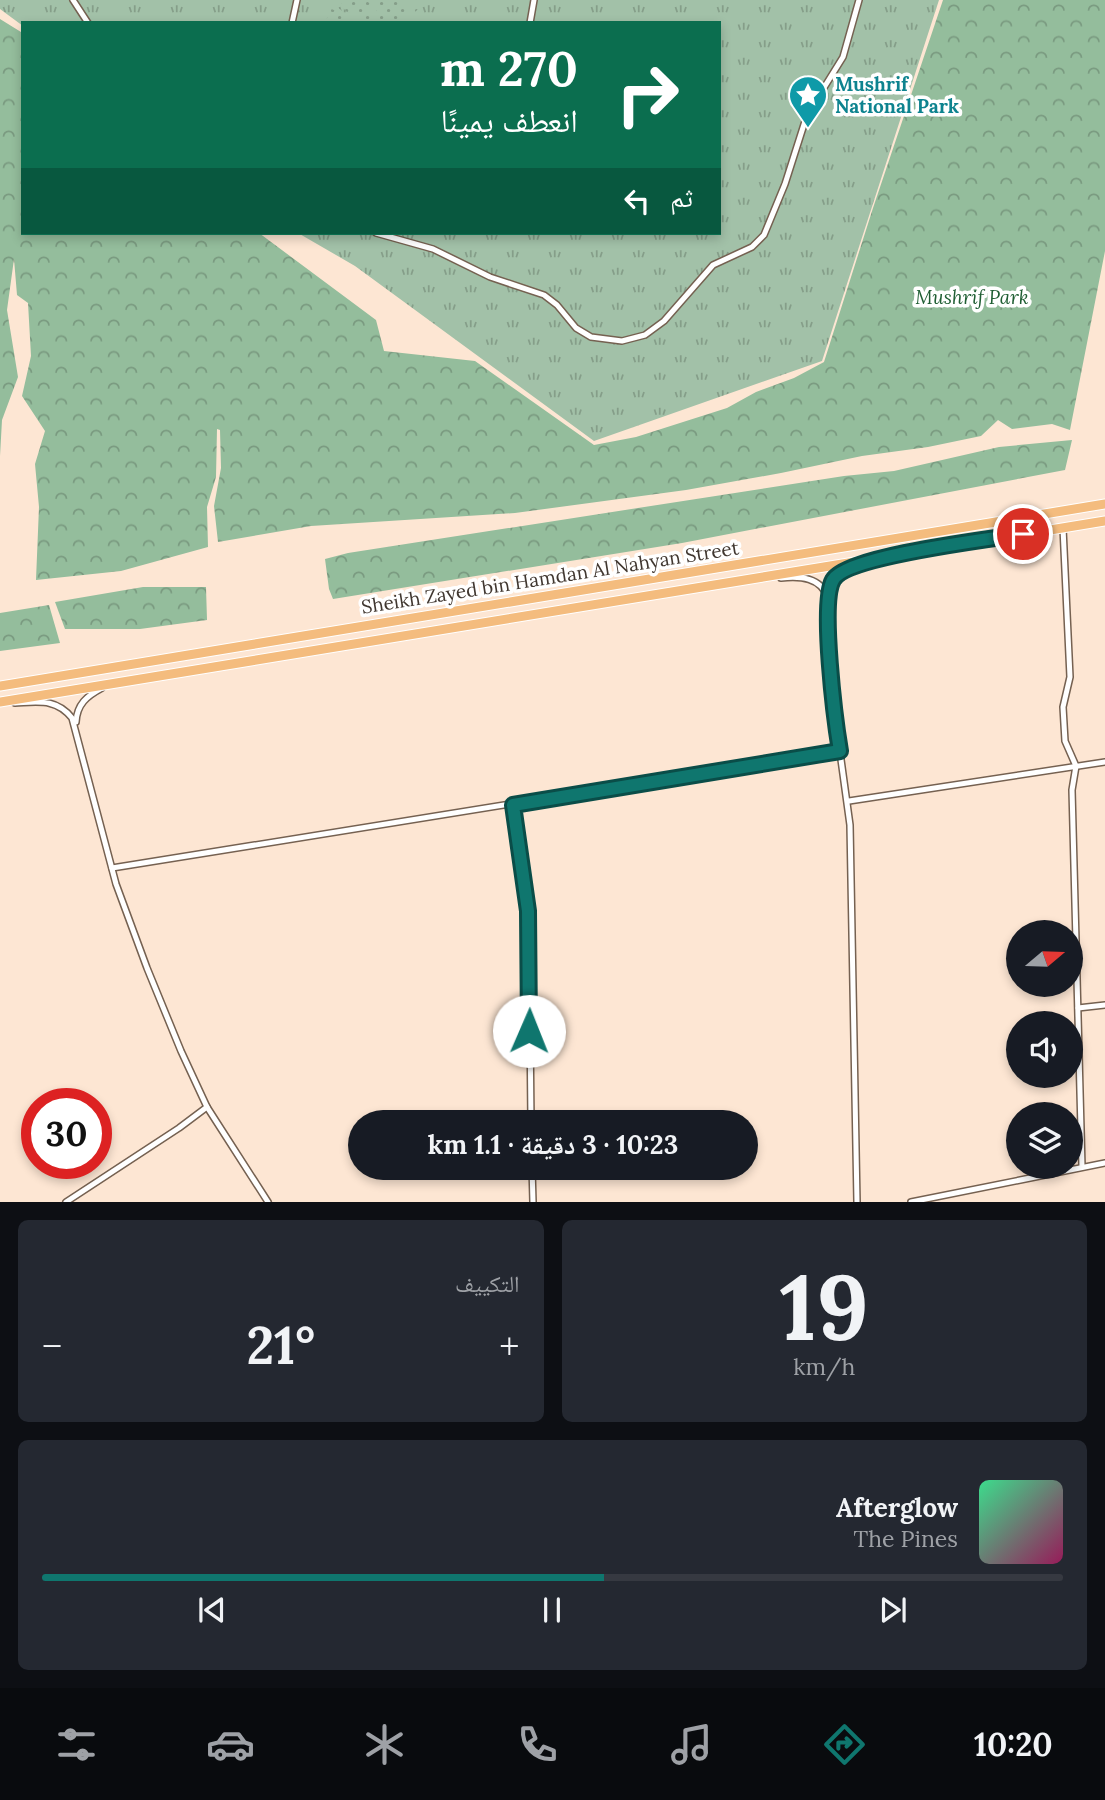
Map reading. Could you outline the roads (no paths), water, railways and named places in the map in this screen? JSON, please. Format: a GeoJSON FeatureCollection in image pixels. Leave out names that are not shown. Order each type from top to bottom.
{"type":"FeatureCollection","features":[{"type":"Feature","properties":{"kind":"highway","name":"Sheikh Zayed bin Hamdan Al Nahyan Street"},"geometry":{"type":"LineString","coordinates":[[0,685],[1105,504]]}},
{"type":"Feature","properties":{"kind":"highway","name":"Sheikh Zayed bin Hamdan Al Nahyan Street"},"geometry":{"type":"LineString","coordinates":[[0,703],[1105,520]]}},
{"type":"Feature","properties":{"kind":"street"},"geometry":{"type":"LineString","coordinates":[[73,0],[87,21]]}},
{"type":"Feature","properties":{"kind":"street"},"geometry":{"type":"LineString","coordinates":[[292,21],[297,0]]}},
{"type":"Feature","properties":{"kind":"street"},"geometry":{"type":"LineString","coordinates":[[530,21],[534,0]]}},
{"type":"Feature","properties":{"kind":"street"},"geometry":{"type":"LineString","coordinates":[[392,235],[433,249],[482,274],[547,297],[576,328],[591,337],[622,341],[645,335],[664,321],[713,265],[752,247],[764,235],[785,184],[807,115],[843,57],[859,0]]}},
{"type":"Feature","properties":{"kind":"street"},"geometry":{"type":"LineString","coordinates":[[1063,527],[1070,677],[1063,701],[1064,732],[1068,750],[1076,766],[1072,790],[1081,1102]]}},
{"type":"Feature","properties":{"kind":"street"},"geometry":{"type":"LineString","coordinates":[[857,1202],[849,801],[834,703],[828,601],[831,585],[839,572],[878,558]]}},
{"type":"Feature","properties":{"kind":"street"},"geometry":{"type":"LineString","coordinates":[[752,578],[808,579],[824,589],[828,601]]}},
{"type":"Feature","properties":{"kind":"street"},"geometry":{"type":"LineString","coordinates":[[110,684],[83,701],[76,717],[76,725],[112,868],[135,939],[207,1107],[268,1202]]}},
{"type":"Feature","properties":{"kind":"street"},"geometry":{"type":"LineString","coordinates":[[0,703],[54,703],[67,712],[76,725]]}},
{"type":"Feature","properties":{"kind":"street"},"geometry":{"type":"LineString","coordinates":[[112,868],[840,751]]}},
{"type":"Feature","properties":{"kind":"street"},"geometry":{"type":"LineString","coordinates":[[849,801],[1105,762]]}},
{"type":"Feature","properties":{"kind":"street"},"geometry":{"type":"LineString","coordinates":[[513,805],[529,922],[531,1110]]}},
{"type":"Feature","properties":{"kind":"street"},"geometry":{"type":"LineString","coordinates":[[1079,1008],[1105,1005]]}},
{"type":"Feature","properties":{"kind":"street"},"geometry":{"type":"LineString","coordinates":[[66,1202],[207,1107]]}},
{"type":"Feature","properties":{"kind":"street"},"geometry":{"type":"LineString","coordinates":[[1083,1167],[1105,1163]]}},
{"type":"Feature","properties":{"kind":"street"},"geometry":{"type":"LineString","coordinates":[[911,1202],[1023,1179]]}},
{"type":"Feature","properties":{"kind":"street"},"geometry":{"type":"LineString","coordinates":[[532,1180],[533,1202]]}},
{"type":"Feature","properties":{"kind":"place","name":"Mushrif National Park"},"geometry":{"type":"Point","coordinates":[808,129]}},
{"type":"Feature","properties":{"kind":"park label","name":"Mushrif Park"},"geometry":{"type":"Point","coordinates":[972,297]}}]}
